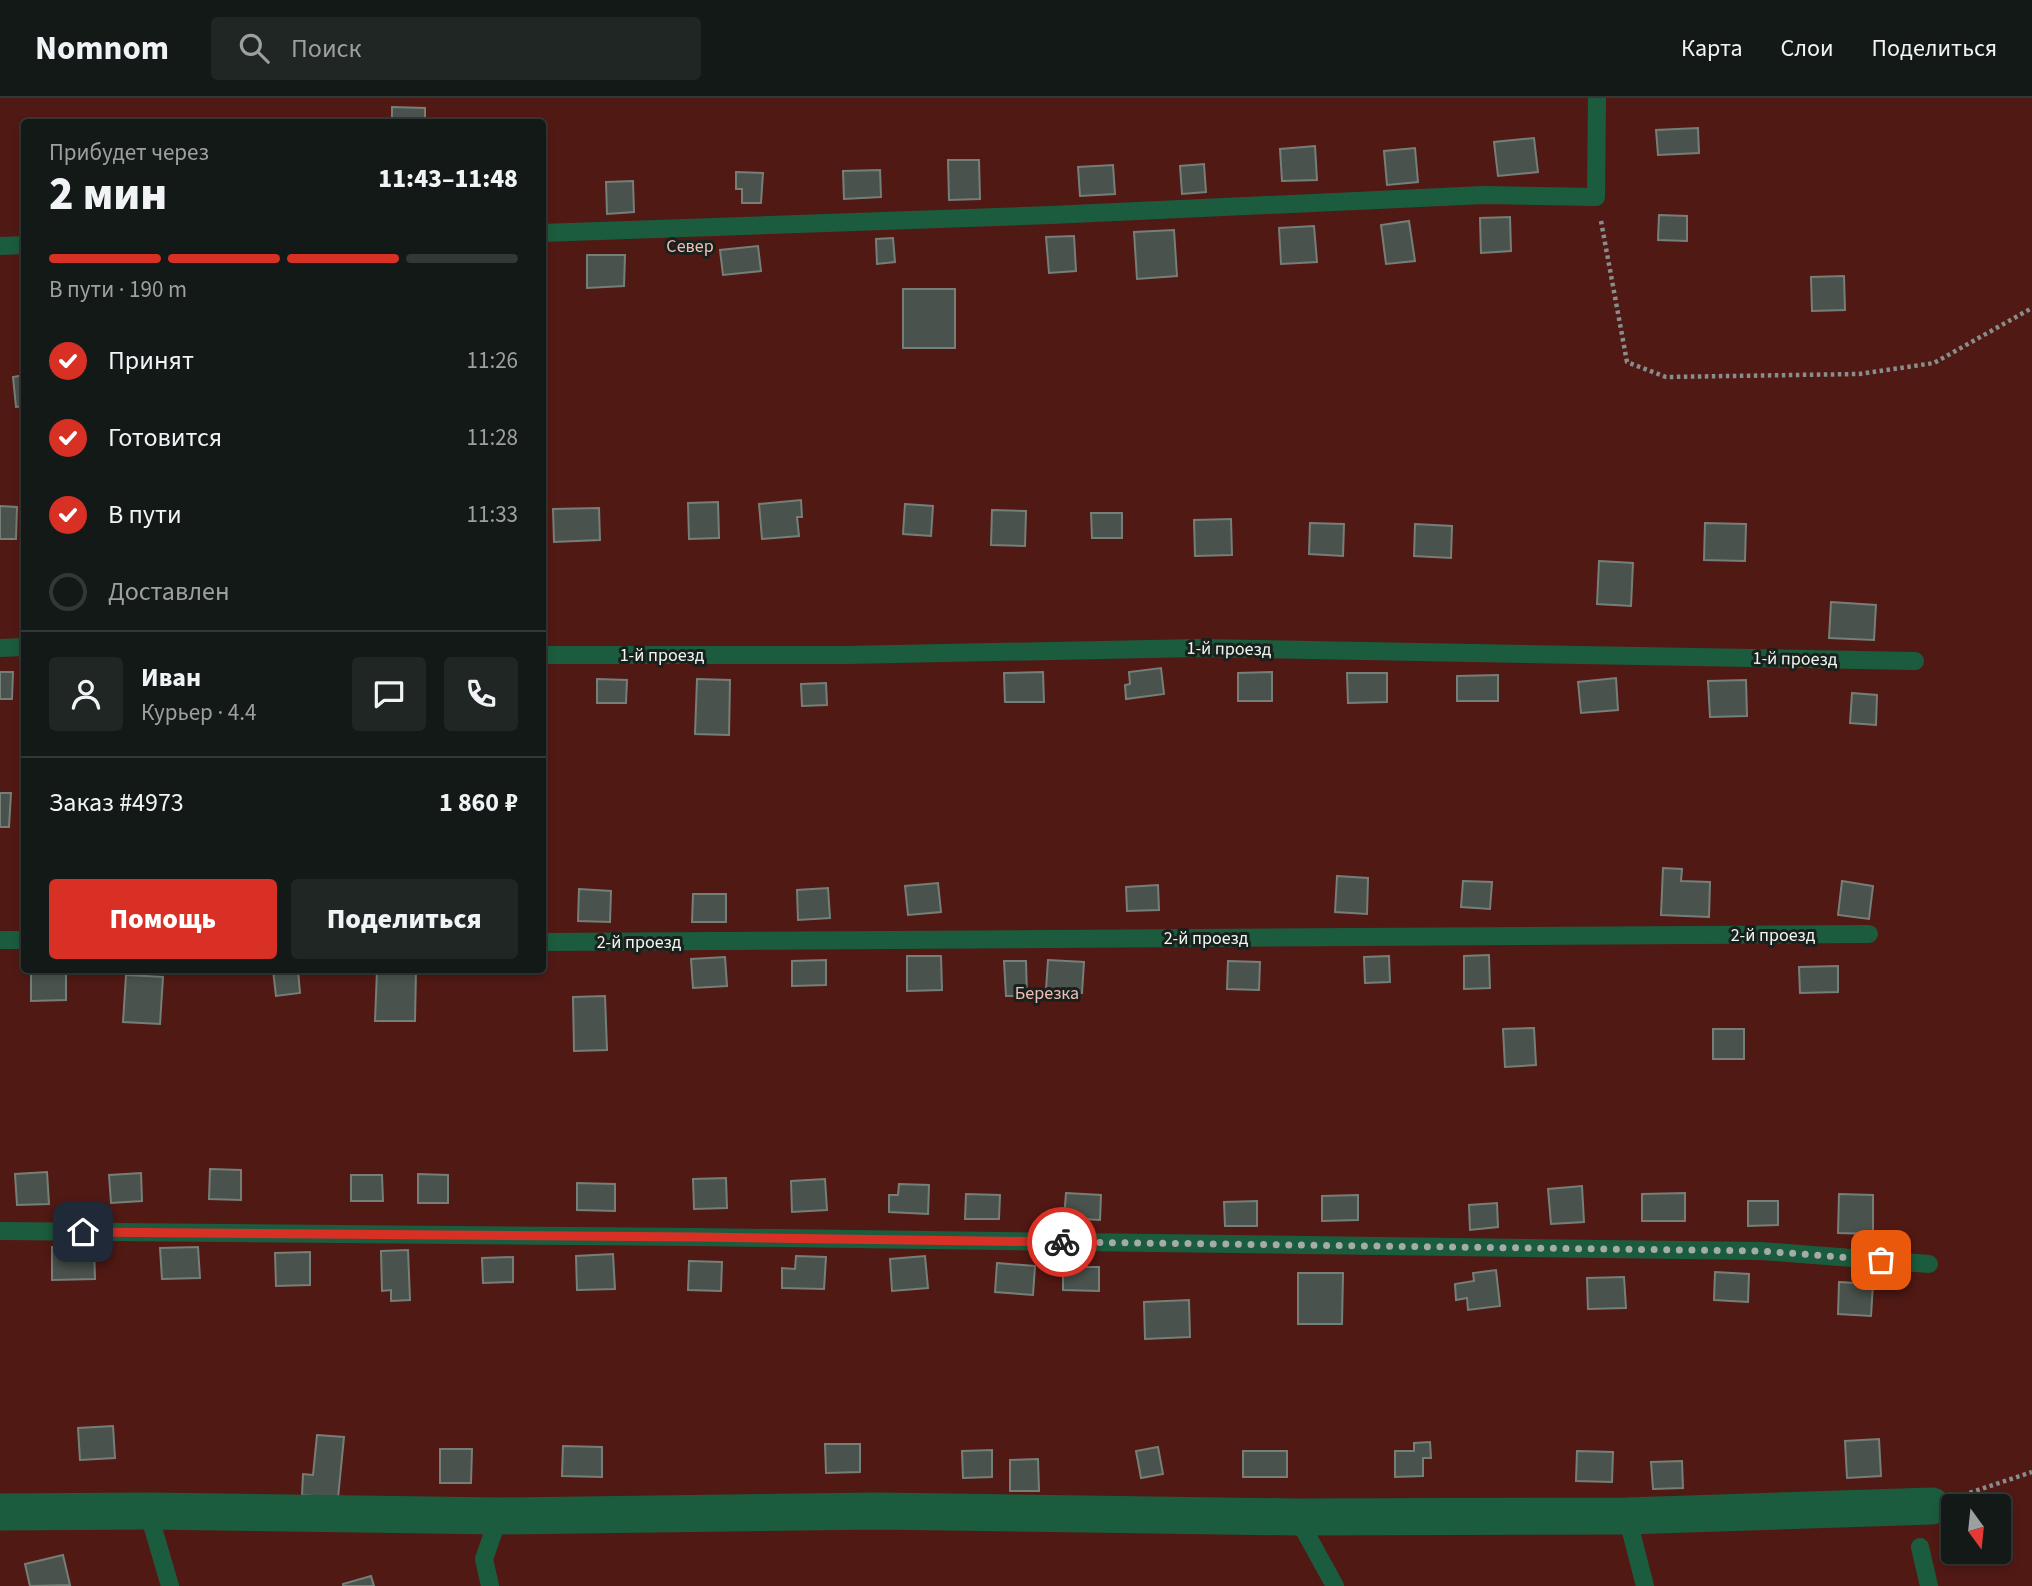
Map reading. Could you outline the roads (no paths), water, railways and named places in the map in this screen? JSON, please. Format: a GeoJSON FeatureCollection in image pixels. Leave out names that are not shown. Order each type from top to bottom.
{"type":"FeatureCollection","features":[{"type":"Feature","properties":{"kind":"street"},"geometry":{"type":"LineString","coordinates":[[0,1512],[148,1511],[499,1516],[877,1511],[1297,1517],[1627,1516],[1932,1506]]}},
{"type":"Feature","properties":{"kind":"lane"},"geometry":{"type":"LineString","coordinates":[[546,233],[1051,215],[1484,195],[1596,197],[1597,98]]}},
{"type":"Feature","properties":{"kind":"lane"},"geometry":{"type":"LineString","coordinates":[[0,246],[21,245]]}},
{"type":"Feature","properties":{"kind":"lane"},"geometry":{"type":"LineString","coordinates":[[0,648],[21,648]]}},
{"type":"Feature","properties":{"kind":"lane","name":"1-й проезд"},"geometry":{"type":"LineString","coordinates":[[546,655],[846,655],[1199,648],[1914,661]]}},
{"type":"Feature","properties":{"kind":"lane","name":"2-й проезд"},"geometry":{"type":"LineString","coordinates":[[546,942],[1869,934]]}},
{"type":"Feature","properties":{"kind":"lane"},"geometry":{"type":"LineString","coordinates":[[0,940],[21,940]]}},
{"type":"Feature","properties":{"kind":"lane"},"geometry":{"type":"LineString","coordinates":[[0,1231],[1761,1251],[1929,1264]]}},
{"type":"Feature","properties":{"kind":"lane"},"geometry":{"type":"LineString","coordinates":[[148,1511],[170,1586]]}},
{"type":"Feature","properties":{"kind":"lane"},"geometry":{"type":"LineString","coordinates":[[490,1586],[484,1559],[499,1516]]}},
{"type":"Feature","properties":{"kind":"lane"},"geometry":{"type":"LineString","coordinates":[[1627,1516],[1645,1586]]}},
{"type":"Feature","properties":{"kind":"lane"},"geometry":{"type":"LineString","coordinates":[[1297,1517],[1335,1586]]}},
{"type":"Feature","properties":{"kind":"lane"},"geometry":{"type":"LineString","coordinates":[[1920,1547],[1929,1586]]}},
{"type":"Feature","properties":{"kind":"park label","name":"Север"},"geometry":{"type":"Point","coordinates":[690,246]}},
{"type":"Feature","properties":{"kind":"park label","name":"Березка"},"geometry":{"type":"Point","coordinates":[1047,993]}}]}
